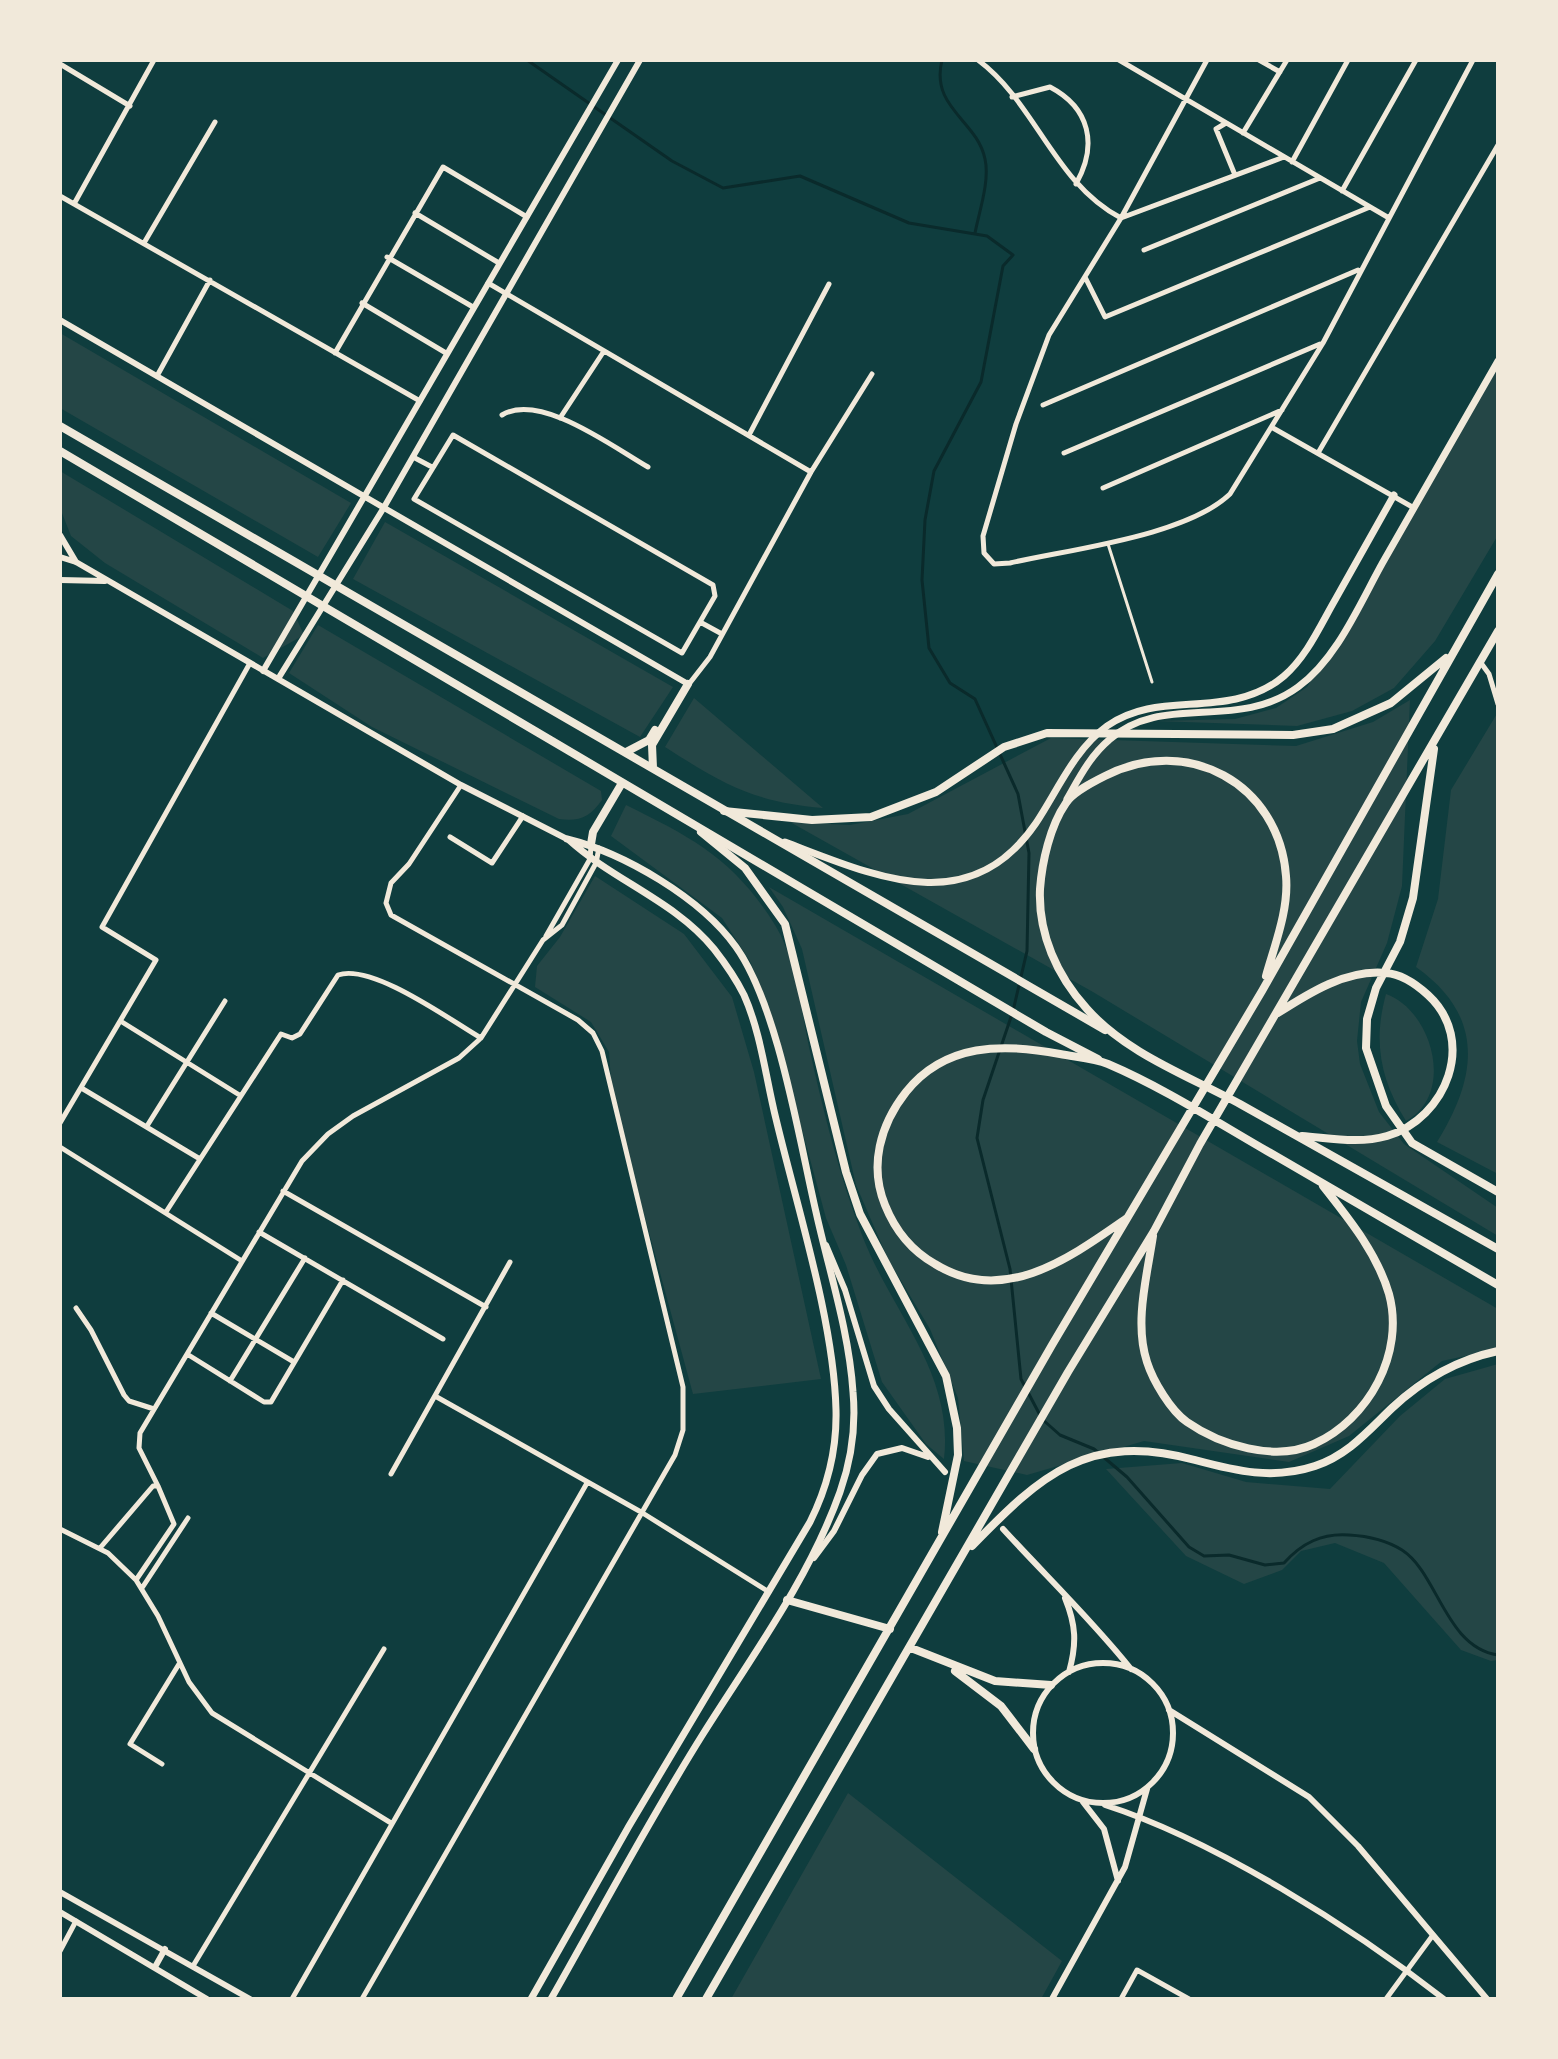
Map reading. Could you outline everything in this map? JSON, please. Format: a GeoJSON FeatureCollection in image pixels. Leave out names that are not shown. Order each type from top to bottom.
{"type":"FeatureCollection","features":[{"type":"Feature","properties":{"kind":"main road"},"geometry":{"type":"LineString","coordinates":[[1120,1038],[1089,1012],[1068,986],[1046,942],[1040,904],[1041,868],[1066,801],[1087,765],[1111,738],[1127,727],[1158,716],[1252,709],[1299,687],[1322,663],[1348,624],[1498,361]]}},
{"type":"Feature","properties":{"kind":"main road"},"geometry":{"type":"LineString","coordinates":[[60,426],[1120,1038],[1498,1249]]}},
{"type":"Feature","properties":{"kind":"main road"},"geometry":{"type":"LineString","coordinates":[[60,451],[65,457],[966,986],[1320,1182],[1498,1285]]}},
{"type":"Feature","properties":{"kind":"main road"},"geometry":{"type":"LineString","coordinates":[[776,838],[856,869],[931,884],[956,883],[984,872],[1018,847],[1092,739],[1124,716],[1157,705],[1245,697],[1272,686],[1286,674],[1310,644],[1394,495]]}},
{"type":"Feature","properties":{"kind":"main road"},"geometry":{"type":"LineString","coordinates":[[676,1999],[1052,1345],[1262,991],[1498,574]]}},
{"type":"Feature","properties":{"kind":"main road"},"geometry":{"type":"LineString","coordinates":[[706,1999],[961,1558],[983,1529],[1068,1372],[1154,1231],[1200,1144],[1498,631]]}},
{"type":"Feature","properties":{"kind":"main road"},"geometry":{"type":"LineString","coordinates":[[724,811],[812,820],[871,817],[904,807],[955,781],[1004,747],[1047,733],[1313,733],[1354,722],[1410,690],[1452,652]]}},
{"type":"Feature","properties":{"kind":"main road"},"geometry":{"type":"LineString","coordinates":[[626,752],[649,740],[688,684]]}},
{"type":"Feature","properties":{"kind":"main road"},"geometry":{"type":"LineString","coordinates":[[653,768],[652,745],[688,684]]}},
{"type":"Feature","properties":{"kind":"main road"},"geometry":{"type":"LineString","coordinates":[[1434,744],[1413,898],[1394,955],[1376,988],[1367,1019],[1366,1048],[1373,1079],[1386,1106],[1412,1143],[1498,1192]]}},
{"type":"Feature","properties":{"kind":"main road"},"geometry":{"type":"LineString","coordinates":[[1066,801],[1107,775],[1158,760],[1211,768],[1250,796],[1276,835],[1283,852],[1287,880],[1277,939],[1262,991]]}},
{"type":"Feature","properties":{"kind":"main road"},"geometry":{"type":"LineString","coordinates":[[595,846],[593,832],[622,783]]}},
{"type":"Feature","properties":{"kind":"main road"},"geometry":{"type":"LineString","coordinates":[[701,832],[745,868],[785,924],[846,1172],[880,1256],[946,1376],[957,1428],[958,1455],[939,1545]]}},
{"type":"Feature","properties":{"kind":"main road"},"geometry":{"type":"LineString","coordinates":[[551,1999],[698,1742],[804,1571],[840,1493],[847,1468],[854,1416],[850,1365],[820,1230],[771,1029],[749,968],[736,947],[703,912],[648,875],[595,846],[567,839]]}},
{"type":"Feature","properties":{"kind":"main road"},"geometry":{"type":"LineString","coordinates":[[531,1999],[629,1826],[770,1593],[826,1487],[835,1435],[833,1367],[814,1276],[744,997],[713,948],[671,910],[593,861],[567,839]]}},
{"type":"Feature","properties":{"kind":"main road"},"geometry":{"type":"LineString","coordinates":[[640,889],[648,875]]}},
{"type":"Feature","properties":{"kind":"main road"},"geometry":{"type":"LineString","coordinates":[[1277,1014],[1322,987],[1350,977],[1385,972],[1418,986],[1436,1002],[1450,1025],[1455,1051],[1439,1095],[1415,1122],[1389,1135],[1362,1141],[1297,1135]]}},
{"type":"Feature","properties":{"kind":"main road"},"geometry":{"type":"LineString","coordinates":[[1105,1063],[1015,1045],[969,1049],[937,1065],[912,1085],[894,1107],[876,1160],[879,1189],[894,1224],[921,1256],[946,1271],[984,1280],[1028,1276],[1075,1254],[1130,1216]]}},
{"type":"Feature","properties":{"kind":"main road"},"geometry":{"type":"LineString","coordinates":[[1154,1231],[1142,1332],[1147,1363],[1164,1395],[1185,1421],[1244,1448],[1283,1450],[1312,1445],[1357,1412],[1379,1383],[1394,1326],[1389,1294],[1364,1240],[1320,1182]]}},
{"type":"Feature","properties":{"kind":"main road"},"geometry":{"type":"LineString","coordinates":[[983,1529],[1046,1476],[1076,1462],[1128,1451],[1162,1452],[1261,1475],[1301,1470],[1346,1451],[1405,1397],[1445,1368],[1498,1351]]}},
{"type":"Feature","properties":{"kind":"main road"},"geometry":{"type":"LineString","coordinates":[[833,1367],[850,1365]]}},
{"type":"Feature","properties":{"kind":"main road"},"geometry":{"type":"LineString","coordinates":[[787,1600],[890,1629]]}},
{"type":"Feature","properties":{"kind":"main road"},"geometry":{"type":"LineString","coordinates":[[911,1648],[948,1666],[1011,1685],[1051,1685]]}},
{"type":"Feature","properties":{"kind":"main road"},"geometry":{"type":"LineString","coordinates":[[948,1666],[1001,1706],[1034,1749]]}},
{"type":"Feature","properties":{"kind":"street"},"geometry":{"type":"LineString","coordinates":[[74,204],[154,60]]}},
{"type":"Feature","properties":{"kind":"street"},"geometry":{"type":"LineString","coordinates":[[263,671],[366,499],[446,353],[618,60]]}},
{"type":"Feature","properties":{"kind":"street"},"geometry":{"type":"LineString","coordinates":[[278,679],[383,509],[640,60]]}},
{"type":"Feature","properties":{"kind":"street"},"geometry":{"type":"LineString","coordinates":[[978,60],[1006,85],[1076,184],[1121,218]]}},
{"type":"Feature","properties":{"kind":"street"},"geometry":{"type":"LineString","coordinates":[[1119,60],[1389,218]]}},
{"type":"Feature","properties":{"kind":"street"},"geometry":{"type":"LineString","coordinates":[[1207,60],[1121,218],[1049,335],[1034,370],[983,536],[983,547],[989,561],[1001,565],[1172,526],[1210,511],[1239,483],[1323,343],[1359,269],[1473,60]]}},
{"type":"Feature","properties":{"kind":"street"},"geometry":{"type":"LineString","coordinates":[[1259,60],[1280,72]]}},
{"type":"Feature","properties":{"kind":"street"},"geometry":{"type":"LineString","coordinates":[[1243,133],[1287,60]]}},
{"type":"Feature","properties":{"kind":"street"},"geometry":{"type":"LineString","coordinates":[[1292,162],[1348,60]]}},
{"type":"Feature","properties":{"kind":"street"},"geometry":{"type":"LineString","coordinates":[[1342,191],[1416,60]]}},
{"type":"Feature","properties":{"kind":"street"},"geometry":{"type":"LineString","coordinates":[[60,64],[130,106]]}},
{"type":"Feature","properties":{"kind":"street"},"geometry":{"type":"LineString","coordinates":[[1012,97],[1050,87],[1069,97],[1081,112],[1089,142],[1076,184]]}},
{"type":"Feature","properties":{"kind":"street"},"geometry":{"type":"LineString","coordinates":[[144,243],[215,122]]}},
{"type":"Feature","properties":{"kind":"street"},"geometry":{"type":"LineString","coordinates":[[1226,123],[1216,129],[1235,175]]}},
{"type":"Feature","properties":{"kind":"street"},"geometry":{"type":"LineString","coordinates":[[1318,453],[1498,145]]}},
{"type":"Feature","properties":{"kind":"street"},"geometry":{"type":"LineString","coordinates":[[1121,218],[1284,157]]}},
{"type":"Feature","properties":{"kind":"street"},"geometry":{"type":"LineString","coordinates":[[335,353],[387,257],[443,167],[528,218]]}},
{"type":"Feature","properties":{"kind":"street"},"geometry":{"type":"LineString","coordinates":[[1144,250],[1320,178]]}},
{"type":"Feature","properties":{"kind":"street"},"geometry":{"type":"LineString","coordinates":[[60,196],[420,401]]}},
{"type":"Feature","properties":{"kind":"street"},"geometry":{"type":"LineString","coordinates":[[1085,277],[1105,317],[1370,207]]}},
{"type":"Feature","properties":{"kind":"street"},"geometry":{"type":"LineString","coordinates":[[415,213],[499,263]]}},
{"type":"Feature","properties":{"kind":"street"},"geometry":{"type":"LineString","coordinates":[[387,257],[473,307]]}},
{"type":"Feature","properties":{"kind":"street"},"geometry":{"type":"LineString","coordinates":[[1043,405],[1359,269]]}},
{"type":"Feature","properties":{"kind":"street"},"geometry":{"type":"LineString","coordinates":[[157,376],[210,280]]}},
{"type":"Feature","properties":{"kind":"street"},"geometry":{"type":"LineString","coordinates":[[488,283],[811,472]]}},
{"type":"Feature","properties":{"kind":"street"},"geometry":{"type":"LineString","coordinates":[[749,435],[829,284]]}},
{"type":"Feature","properties":{"kind":"street"},"geometry":{"type":"LineString","coordinates":[[362,303],[446,353]]}},
{"type":"Feature","properties":{"kind":"street"},"geometry":{"type":"LineString","coordinates":[[60,320],[688,684],[722,634],[811,472],[872,374]]}},
{"type":"Feature","properties":{"kind":"street"},"geometry":{"type":"LineString","coordinates":[[1064,453],[1323,343]]}},
{"type":"Feature","properties":{"kind":"street"},"geometry":{"type":"LineString","coordinates":[[560,418],[604,351]]}},
{"type":"Feature","properties":{"kind":"street"},"geometry":{"type":"LineString","coordinates":[[502,415],[513,408],[527,408],[560,418],[648,467]]}},
{"type":"Feature","properties":{"kind":"street"},"geometry":{"type":"LineString","coordinates":[[1103,488],[1283,410]]}},
{"type":"Feature","properties":{"kind":"street"},"geometry":{"type":"LineString","coordinates":[[1273,428],[1414,508]]}},
{"type":"Feature","properties":{"kind":"street"},"geometry":{"type":"LineString","coordinates":[[453,435],[547,486],[713,585],[715,596],[700,622],[682,653],[414,499],[453,435]]}},
{"type":"Feature","properties":{"kind":"street"},"geometry":{"type":"LineString","coordinates":[[412,456],[432,467]]}},
{"type":"Feature","properties":{"kind":"street"},"geometry":{"type":"LineString","coordinates":[[60,535],[76,562]]}},
{"type":"Feature","properties":{"kind":"street"},"geometry":{"type":"LineString","coordinates":[[60,557],[76,562],[461,785],[567,839]]}},
{"type":"Feature","properties":{"kind":"street"},"geometry":{"type":"LineString","coordinates":[[60,580],[109,581]]}},
{"type":"Feature","properties":{"kind":"street"},"geometry":{"type":"LineString","coordinates":[[700,622],[722,634]]}},
{"type":"Feature","properties":{"kind":"street"},"geometry":{"type":"LineString","coordinates":[[60,1123],[83,1089],[156,960],[102,927],[250,663]]}},
{"type":"Feature","properties":{"kind":"street"},"geometry":{"type":"LineString","coordinates":[[1481,663],[1489,674],[1498,704]]}},
{"type":"Feature","properties":{"kind":"street"},"geometry":{"type":"LineString","coordinates":[[362,1999],[675,1455],[683,1430],[683,1387],[602,1051],[593,1033],[578,1020],[391,915],[386,903],[391,883],[409,864],[461,785]]}},
{"type":"Feature","properties":{"kind":"street"},"geometry":{"type":"LineString","coordinates":[[450,837],[492,863],[523,816]]}},
{"type":"Feature","properties":{"kind":"street"},"geometry":{"type":"LineString","coordinates":[[136,1580],[174,1524],[138,1440],[283,1191],[302,1161],[328,1134],[353,1116],[459,1058],[481,1038],[543,940],[562,925],[593,861],[595,846]]}},
{"type":"Feature","properties":{"kind":"street"},"geometry":{"type":"LineString","coordinates":[[166,1212],[281,1034],[292,1038],[300,1034],[332,980],[347,972],[360,973],[397,989],[481,1038]]}},
{"type":"Feature","properties":{"kind":"street"},"geometry":{"type":"LineString","coordinates":[[147,1126],[225,1001]]}},
{"type":"Feature","properties":{"kind":"street"},"geometry":{"type":"LineString","coordinates":[[122,1022],[241,1096]]}},
{"type":"Feature","properties":{"kind":"street"},"geometry":{"type":"LineString","coordinates":[[83,1089],[200,1159]]}},
{"type":"Feature","properties":{"kind":"street"},"geometry":{"type":"LineString","coordinates":[[60,1147],[242,1261]]}},
{"type":"Feature","properties":{"kind":"street"},"geometry":{"type":"LineString","coordinates":[[283,1191],[486,1307]]}},
{"type":"Feature","properties":{"kind":"street"},"geometry":{"type":"LineString","coordinates":[[820,1230],[845,1290],[874,1386],[945,1472]]}},
{"type":"Feature","properties":{"kind":"street"},"geometry":{"type":"LineString","coordinates":[[259,1232],[443,1339]]}},
{"type":"Feature","properties":{"kind":"street"},"geometry":{"type":"LineString","coordinates":[[230,1381],[305,1258]]}},
{"type":"Feature","properties":{"kind":"street"},"geometry":{"type":"LineString","coordinates":[[391,1474],[510,1262]]}},
{"type":"Feature","properties":{"kind":"street"},"geometry":{"type":"LineString","coordinates":[[187,1354],[268,1403],[343,1280]]}},
{"type":"Feature","properties":{"kind":"street"},"geometry":{"type":"LineString","coordinates":[[76,1308],[91,1330],[124,1395],[129,1401],[154,1409]]}},
{"type":"Feature","properties":{"kind":"street"},"geometry":{"type":"LineString","coordinates":[[211,1313],[294,1362]]}},
{"type":"Feature","properties":{"kind":"street"},"geometry":{"type":"LineString","coordinates":[[435,1396],[641,1512],[770,1593]]}},
{"type":"Feature","properties":{"kind":"street"},"geometry":{"type":"LineString","coordinates":[[804,1571],[834,1531],[862,1475],[877,1454],[902,1448],[932,1459]]}},
{"type":"Feature","properties":{"kind":"street"},"geometry":{"type":"LineString","coordinates":[[292,1999],[587,1483]]}},
{"type":"Feature","properties":{"kind":"street"},"geometry":{"type":"LineString","coordinates":[[100,1548],[140,1497],[153,1486],[158,1486]]}},
{"type":"Feature","properties":{"kind":"street"},"geometry":{"type":"LineString","coordinates":[[142,1588],[188,1518]]}},
{"type":"Feature","properties":{"kind":"street"},"geometry":{"type":"LineString","coordinates":[[60,1529],[100,1548],[136,1580],[179,1663],[212,1713],[391,1823]]}},
{"type":"Feature","properties":{"kind":"street"},"geometry":{"type":"LineString","coordinates":[[1003,1529],[1064,1595],[1090,1617],[1131,1669],[1155,1686],[1169,1710],[1173,1734],[1169,1757],[1148,1786],[1127,1862],[1052,1999]]}},
{"type":"Feature","properties":{"kind":"street"},"geometry":{"type":"LineString","coordinates":[[1064,1595],[1075,1625],[1075,1651],[1069,1672]]}},
{"type":"Feature","properties":{"kind":"street"},"geometry":{"type":"LineString","coordinates":[[193,1966],[384,1649]]}},
{"type":"Feature","properties":{"kind":"street"},"geometry":{"type":"LineString","coordinates":[[162,1764],[130,1744],[179,1663]]}},
{"type":"Feature","properties":{"kind":"street"},"geometry":{"type":"LineString","coordinates":[[1131,1669],[1100,1663],[1069,1672],[1051,1685],[1035,1715],[1034,1749],[1047,1777],[1062,1791],[1081,1800],[1138,1815],[1265,1880],[1405,1969],[1444,1999]]}},
{"type":"Feature","properties":{"kind":"street"},"geometry":{"type":"LineString","coordinates":[[1169,1710],[1309,1797],[1358,1846],[1487,1999]]}},
{"type":"Feature","properties":{"kind":"street"},"geometry":{"type":"LineString","coordinates":[[1100,1803],[1126,1799],[1148,1786]]}},
{"type":"Feature","properties":{"kind":"street"},"geometry":{"type":"LineString","coordinates":[[1081,1800],[1104,1829],[1118,1881]]}},
{"type":"Feature","properties":{"kind":"street"},"geometry":{"type":"LineString","coordinates":[[60,1892],[250,1999]]}},
{"type":"Feature","properties":{"kind":"street"},"geometry":{"type":"LineString","coordinates":[[72,1899],[61,1913],[155,1967],[195,1996],[207,1999]]}},
{"type":"Feature","properties":{"kind":"street"},"geometry":{"type":"LineString","coordinates":[[60,1951],[76,1921]]}},
{"type":"Feature","properties":{"kind":"street"},"geometry":{"type":"LineString","coordinates":[[1386,1999],[1405,1969],[1433,1935]]}},
{"type":"Feature","properties":{"kind":"street"},"geometry":{"type":"LineString","coordinates":[[155,1967],[165,1949]]}},
{"type":"Feature","properties":{"kind":"street"},"geometry":{"type":"LineString","coordinates":[[1121,1999],[1137,1970],[1189,1999]]}},
{"type":"Feature","properties":{"kind":"lane"},"geometry":{"type":"LineString","coordinates":[[1107,541],[1152,682]]}},
{"type":"Feature","properties":{"kind":"shaded area"},"geometry":{"type":"Polygon","coordinates":[[[60,333],[351,503],[318,557],[60,408],[60,333]]]}},
{"type":"Feature","properties":{"kind":"shaded area"},"geometry":{"type":"Polygon","coordinates":[[[1498,367],[1498,535],[1435,641],[1394,688],[1352,711],[1297,726],[1155,721],[1235,719],[1276,708],[1307,687],[1376,578],[1498,367]]]}},
{"type":"Feature","properties":{"kind":"shaded area"},"geometry":{"type":"Polygon","coordinates":[[[60,471],[293,611],[304,635],[263,658],[105,563],[71,536],[60,508],[60,471]]]}},
{"type":"Feature","properties":{"kind":"shaded area"},"geometry":{"type":"Polygon","coordinates":[[[385,522],[673,687],[640,737],[353,579],[385,522]]]}},
{"type":"Feature","properties":{"kind":"shaded area"},"geometry":{"type":"Polygon","coordinates":[[[318,625],[601,791],[602,800],[584,817],[559,819],[372,727],[289,673],[318,625]]]}},
{"type":"Feature","properties":{"kind":"shaded area"},"geometry":{"type":"Polygon","coordinates":[[[694,698],[823,808],[758,796],[722,781],[665,747],[694,698]]]}},
{"type":"Feature","properties":{"kind":"shaded area"},"geometry":{"type":"Polygon","coordinates":[[[1410,700],[1402,886],[1387,943],[1361,1002],[1357,1041],[1360,1064],[1379,1112],[1404,1144],[1498,1208],[1498,1236],[1093,992],[790,822],[850,825],[908,814],[1051,738],[1296,746],[1373,722],[1410,700]]]}},
{"type":"Feature","properties":{"kind":"shaded area"},"geometry":{"type":"Polygon","coordinates":[[[1498,712],[1498,1174],[1437,1142],[1461,1094],[1467,1071],[1468,1048],[1464,1027],[1454,1006],[1438,986],[1416,967],[1438,899],[1451,790],[1498,712]]]}},
{"type":"Feature","properties":{"kind":"shaded area"},"geometry":{"type":"Polygon","coordinates":[[[626,805],[692,840],[728,867],[760,902],[782,938],[797,984],[826,1118],[854,1212],[874,1263],[918,1343],[939,1398],[945,1428],[944,1459],[926,1444],[882,1382],[846,1265],[826,1218],[770,1012],[751,963],[722,918],[611,836],[626,805]]]}},
{"type":"Feature","properties":{"kind":"shaded area"},"geometry":{"type":"Polygon","coordinates":[[[595,876],[684,934],[732,997],[754,1072],[821,1379],[693,1394],[612,1096],[609,1052],[591,1022],[535,987],[537,966],[560,937],[595,876]]]}},
{"type":"Feature","properties":{"kind":"shaded area"},"geometry":{"type":"Polygon","coordinates":[[[769,887],[1498,1309],[1498,1349],[1442,1361],[1349,1436],[1289,1462],[1144,1441],[1027,1475],[964,1461],[958,1398],[930,1329],[888,1259],[856,1185],[802,949],[783,907],[769,887]]]}},
{"type":"Feature","properties":{"kind":"shaded area"},"geometry":{"type":"Polygon","coordinates":[[[1386,994],[1402,1003],[1416,1017],[1432,1053],[1434,1073],[1430,1092],[1421,1108],[1406,1121],[1390,1090],[1381,1059],[1380,1028],[1386,994]]]}},
{"type":"Feature","properties":{"kind":"shaded area"},"geometry":{"type":"Polygon","coordinates":[[[1498,1364],[1498,1660],[1491,1661],[1461,1650],[1384,1563],[1335,1543],[1301,1551],[1282,1570],[1244,1584],[1186,1556],[1106,1469],[1182,1463],[1246,1482],[1330,1489],[1400,1416],[1445,1379],[1498,1364]]]}},
{"type":"Feature","properties":{"kind":"shaded area"},"geometry":{"type":"Polygon","coordinates":[[[848,1793],[1062,1961],[1041,1999],[731,1999],[848,1793]]]}},
{"type":"Feature","properties":{"kind":"waterway"},"geometry":{"type":"LineString","coordinates":[[527,60],[672,161],[723,188],[800,176],[909,223],[987,236],[1013,255],[1003,266],[981,382],[934,471],[925,520],[922,580],[929,648],[950,683],[975,699],[1018,794],[1029,853],[1027,951],[1013,1011],[983,1100],[977,1138],[1010,1269],[1021,1379],[1042,1419],[1060,1435],[1094,1449],[1127,1477],[1189,1547],[1204,1556],[1229,1555],[1265,1565],[1284,1563],[1305,1545],[1330,1536],[1356,1536],[1383,1541],[1402,1550],[1414,1561],[1466,1638],[1480,1649],[1498,1655]]}},
{"type":"Feature","properties":{"kind":"waterway"},"geometry":{"type":"LineString","coordinates":[[942,60],[940,76],[948,102],[973,134],[985,159],[985,187],[975,233]]}}]}
